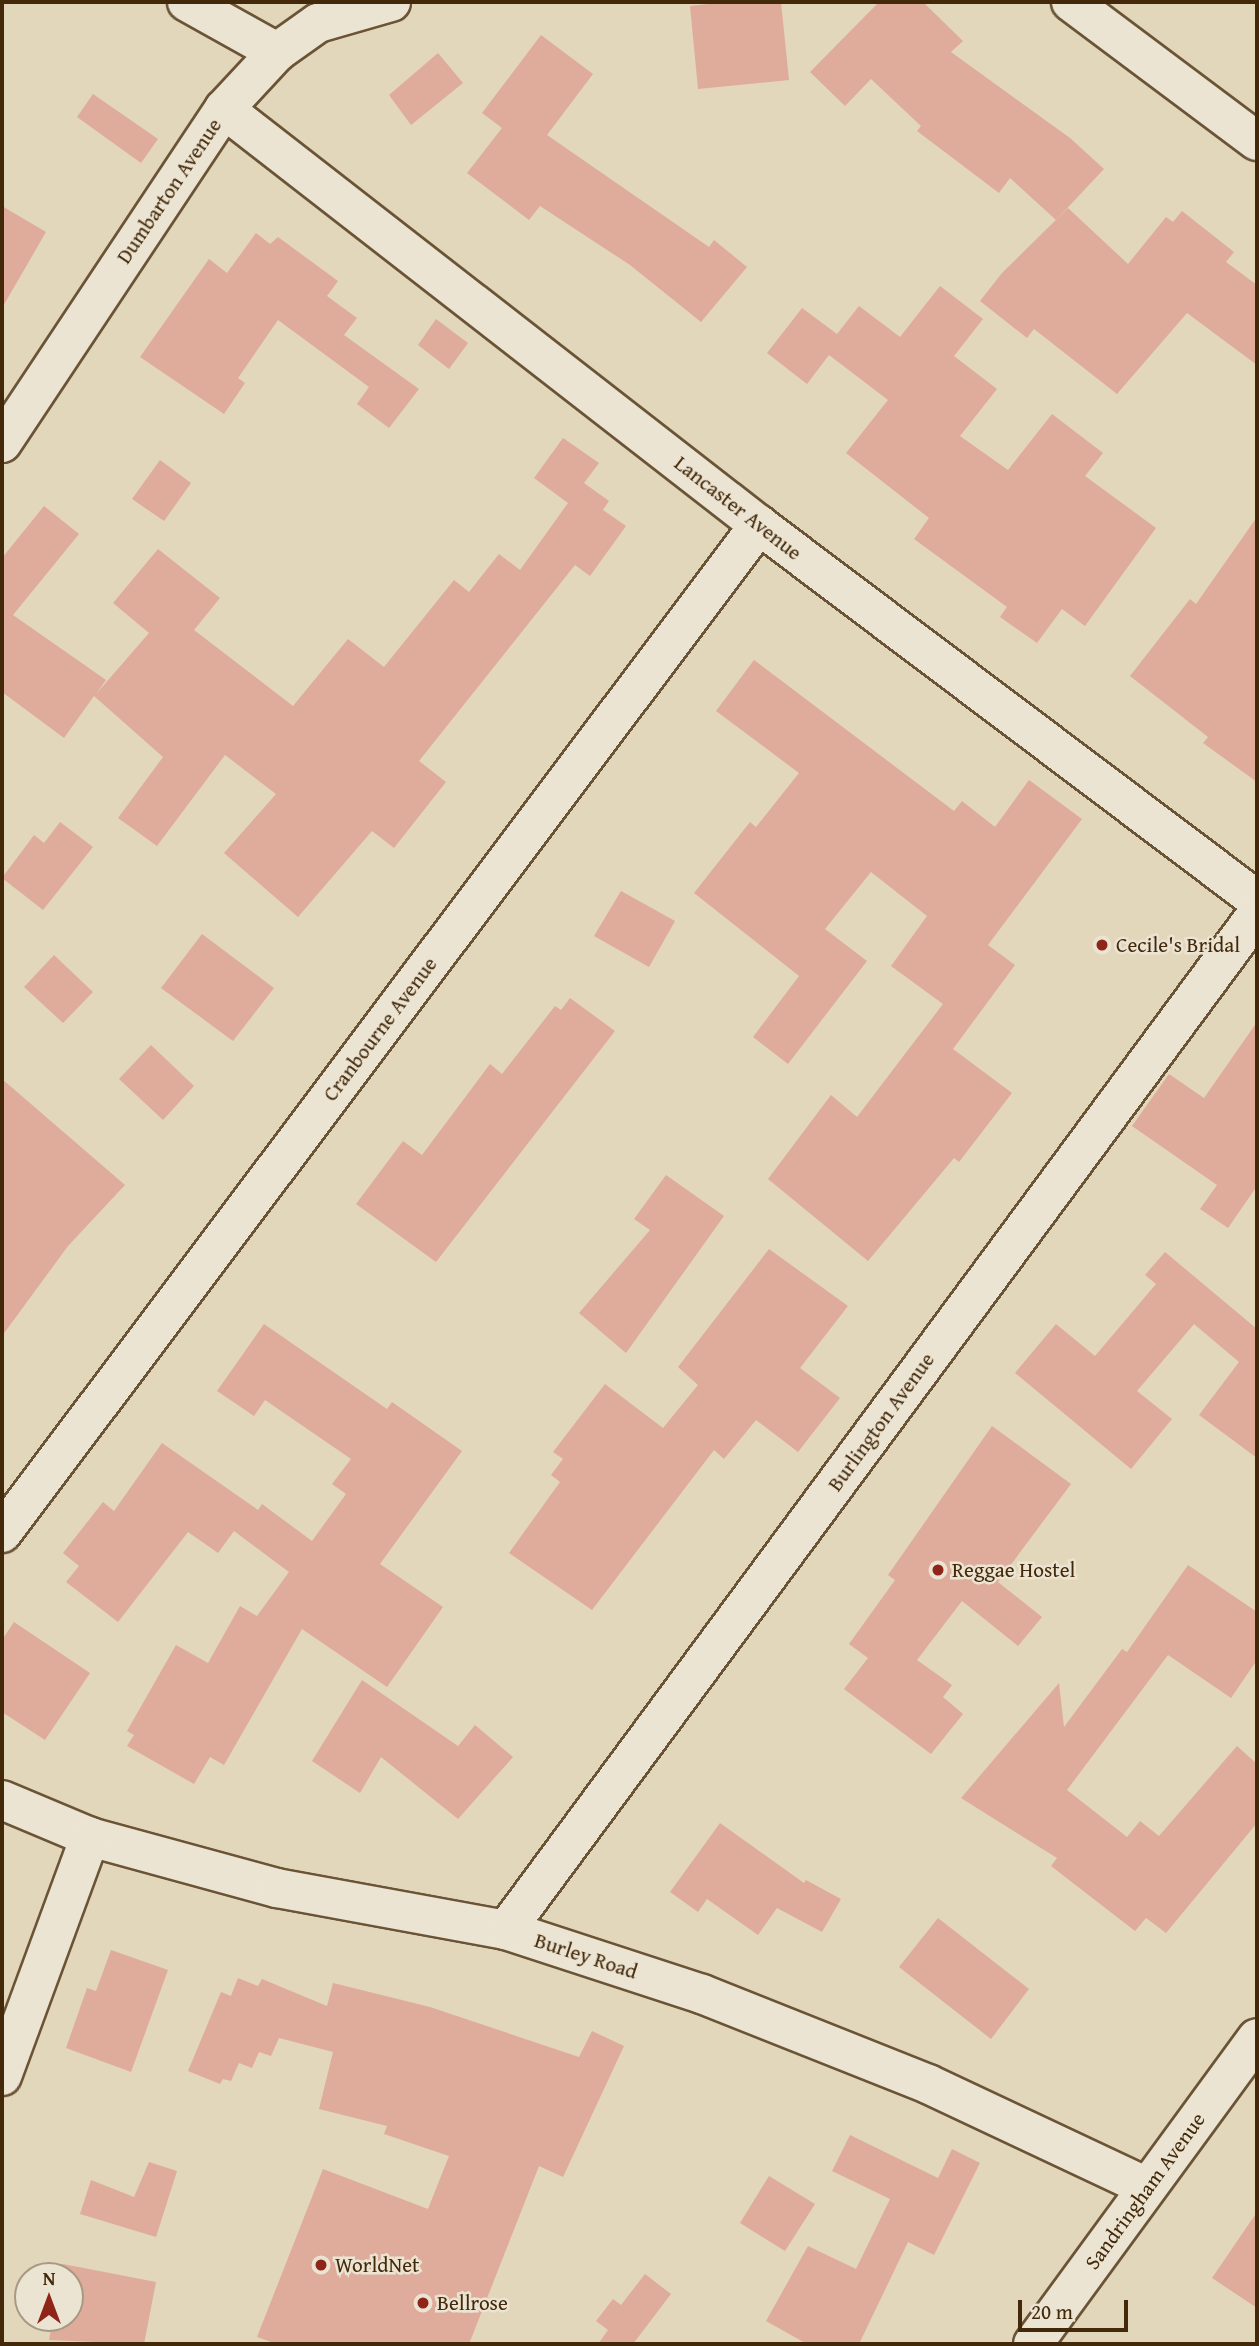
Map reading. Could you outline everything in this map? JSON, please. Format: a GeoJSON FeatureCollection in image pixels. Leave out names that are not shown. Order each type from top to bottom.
{"type":"FeatureCollection","features":[{"type":"Feature","properties":{"kind":"street"},"geometry":{"type":"LineString","coordinates":[[187,2],[276,52]]}},
{"type":"Feature","properties":{"kind":"street","name":"Dumbarton Avenue"},"geometry":{"type":"LineString","coordinates":[[2,443],[224,109],[276,52],[318,23],[391,2]]}},
{"type":"Feature","properties":{"kind":"street"},"geometry":{"type":"LineString","coordinates":[[1071,2],[1257,141]]}},
{"type":"Feature","properties":{"kind":"street","name":"Lancaster Avenue"},"geometry":{"type":"LineString","coordinates":[[224,109],[759,524],[1257,900]]}},
{"type":"Feature","properties":{"kind":"street","name":"Cranbourne Avenue"},"geometry":{"type":"LineString","coordinates":[[2,1533],[759,524]]}},
{"type":"Feature","properties":{"kind":"street","name":"Burlington Avenue"},"geometry":{"type":"LineString","coordinates":[[506,1930],[1257,914]]}},
{"type":"Feature","properties":{"kind":"street","name":"Burley Road"},"geometry":{"type":"LineString","coordinates":[[2,1800],[90,1837],[276,1888],[506,1930],[702,1994],[916,2079],[1147,2187]]}},
{"type":"Feature","properties":{"kind":"street"},"geometry":{"type":"LineString","coordinates":[[2,2076],[90,1837]]}},
{"type":"Feature","properties":{"kind":"street","name":"Sandringham Avenue"},"geometry":{"type":"LineString","coordinates":[[1033,2344],[1257,2038]]}},
{"type":"Feature","properties":{"kind":"building"},"geometry":{"type":"Polygon","coordinates":[[[727,2],[781,2],[789,80],[698,89],[690,6],[727,2]]]}},
{"type":"Feature","properties":{"kind":"building"},"geometry":{"type":"Polygon","coordinates":[[[879,2],[923,2],[963,41],[951,52],[1070,138],[1104,169],[1056,220],[1010,178],[999,193],[917,131],[921,126],[871,79],[845,106],[810,72],[879,2]]]}},
{"type":"Feature","properties":{"kind":"building"},"geometry":{"type":"Polygon","coordinates":[[[541,35],[593,74],[547,135],[709,247],[714,240],[747,267],[701,322],[630,265],[540,206],[529,220],[467,173],[502,128],[482,113],[541,35]]]}},
{"type":"Feature","properties":{"kind":"building"},"geometry":{"type":"Polygon","coordinates":[[[438,53],[463,83],[411,125],[389,95],[438,53]]]}},
{"type":"Feature","properties":{"kind":"building"},"geometry":{"type":"Polygon","coordinates":[[[93,94],[158,139],[141,163],[77,117],[93,94]]]}},
{"type":"Feature","properties":{"kind":"building"},"geometry":{"type":"Polygon","coordinates":[[[2,206],[46,232],[2,308],[2,206]]]}},
{"type":"Feature","properties":{"kind":"building"},"geometry":{"type":"Polygon","coordinates":[[[1068,208],[1128,264],[1166,217],[1173,222],[1182,211],[1234,252],[1226,262],[1257,285],[1257,365],[1187,313],[1117,394],[1034,329],[1027,338],[980,301],[1002,273],[1068,208]]]}},
{"type":"Feature","properties":{"kind":"building"},"geometry":{"type":"Polygon","coordinates":[[[256,233],[270,244],[278,237],[338,281],[327,296],[357,318],[344,335],[419,389],[389,428],[357,404],[369,387],[278,320],[238,378],[245,383],[224,414],[140,357],[209,259],[227,273],[256,233]]]}},
{"type":"Feature","properties":{"kind":"building"},"geometry":{"type":"Polygon","coordinates":[[[940,286],[983,319],[954,356],[997,389],[960,436],[1008,470],[1052,414],[1103,453],[1085,476],[1156,528],[1085,626],[1062,609],[1037,643],[1000,617],[1007,607],[914,539],[929,518],[846,453],[888,400],[829,355],[807,384],[767,353],[802,308],[837,334],[859,306],[900,337],[940,286]]]}},
{"type":"Feature","properties":{"kind":"building"},"geometry":{"type":"Polygon","coordinates":[[[436,319],[468,343],[449,369],[418,345],[436,319]]]}},
{"type":"Feature","properties":{"kind":"building"},"geometry":{"type":"Polygon","coordinates":[[[563,438],[599,463],[584,483],[609,501],[603,510],[626,526],[590,576],[575,565],[419,761],[446,782],[394,848],[372,831],[298,917],[224,853],[276,794],[225,755],[157,846],[118,818],[163,757],[94,696],[64,738],[2,692],[2,558],[44,506],[79,534],[13,615],[106,680],[96,694],[149,633],[113,603],[158,549],[220,598],[194,630],[293,706],[348,639],[384,667],[454,580],[469,592],[499,554],[520,570],[568,503],[534,478],[563,438]]]}},
{"type":"Feature","properties":{"kind":"building"},"geometry":{"type":"Polygon","coordinates":[[[160,460],[191,483],[164,521],[132,499],[160,460]]]}},
{"type":"Feature","properties":{"kind":"building"},"geometry":{"type":"Polygon","coordinates":[[[1257,517],[1257,782],[1203,743],[1208,737],[1130,676],[1190,599],[1196,604],[1257,517]]]}},
{"type":"Feature","properties":{"kind":"building"},"geometry":{"type":"Polygon","coordinates":[[[754,660],[954,811],[962,801],[995,827],[1029,780],[1082,819],[988,945],[1015,965],[953,1049],[1012,1093],[959,1162],[954,1158],[868,1261],[768,1179],[831,1095],[857,1117],[943,1004],[891,966],[927,916],[871,872],[825,929],[867,961],[788,1064],[753,1037],[799,976],[694,893],[750,822],[756,827],[799,773],[716,711],[754,660]]]}},
{"type":"Feature","properties":{"kind":"building"},"geometry":{"type":"Polygon","coordinates":[[[60,822],[93,847],[43,910],[2,878],[34,835],[44,843],[60,822]]]}},
{"type":"Feature","properties":{"kind":"building"},"geometry":{"type":"Polygon","coordinates":[[[621,891],[675,921],[649,967],[594,936],[621,891]]]}},
{"type":"Feature","properties":{"kind":"building"},"geometry":{"type":"Polygon","coordinates":[[[202,934],[274,988],[233,1041],[161,988],[202,934]]]}},
{"type":"Feature","properties":{"kind":"building"},"geometry":{"type":"Polygon","coordinates":[[[54,955],[93,992],[63,1023],[24,987],[54,955]]]}},
{"type":"Feature","properties":{"kind":"building"},"geometry":{"type":"Polygon","coordinates":[[[570,998],[615,1031],[436,1262],[356,1204],[403,1141],[422,1155],[490,1064],[502,1074],[555,1006],[561,1010],[570,998]]]}},
{"type":"Feature","properties":{"kind":"building"},"geometry":{"type":"Polygon","coordinates":[[[1257,1022],[1257,1186],[1228,1228],[1200,1209],[1217,1185],[1132,1126],[1169,1074],[1204,1098],[1257,1022]]]}},
{"type":"Feature","properties":{"kind":"building"},"geometry":{"type":"Polygon","coordinates":[[[151,1045],[194,1086],[163,1120],[119,1079],[151,1045]]]}},
{"type":"Feature","properties":{"kind":"building"},"geometry":{"type":"Polygon","coordinates":[[[2,1079],[125,1185],[68,1246],[2,1336],[2,1079]]]}},
{"type":"Feature","properties":{"kind":"building"},"geometry":{"type":"Polygon","coordinates":[[[666,1175],[724,1216],[626,1353],[579,1313],[650,1230],[634,1219],[666,1175]]]}},
{"type":"Feature","properties":{"kind":"building"},"geometry":{"type":"Polygon","coordinates":[[[769,1249],[848,1306],[800,1368],[840,1398],[798,1452],[756,1420],[724,1459],[714,1450],[592,1610],[509,1553],[560,1482],[551,1475],[563,1459],[553,1452],[605,1384],[663,1428],[698,1385],[678,1367],[769,1249]]]}},
{"type":"Feature","properties":{"kind":"building"},"geometry":{"type":"Polygon","coordinates":[[[1165,1252],[1257,1329],[1257,1458],[1199,1415],[1239,1362],[1194,1324],[1137,1391],[1172,1419],[1131,1469],[1015,1373],[1056,1324],[1095,1356],[1156,1284],[1145,1275],[1165,1252]]]}},
{"type":"Feature","properties":{"kind":"building"},"geometry":{"type":"Polygon","coordinates":[[[264,1324],[387,1409],[392,1402],[462,1451],[380,1564],[443,1607],[387,1687],[302,1629],[224,1765],[210,1757],[194,1784],[127,1746],[134,1735],[127,1731],[176,1645],[208,1663],[240,1606],[257,1616],[289,1572],[234,1531],[218,1553],[188,1532],[118,1622],[66,1582],[79,1566],[63,1553],[103,1502],[114,1511],[162,1443],[258,1510],[262,1504],[312,1541],[346,1494],[332,1484],[351,1459],[265,1400],[254,1416],[217,1391],[264,1324]]]}},
{"type":"Feature","properties":{"kind":"building"},"geometry":{"type":"Polygon","coordinates":[[[992,1426],[1071,1484],[998,1582],[1042,1617],[1018,1646],[962,1601],[917,1660],[952,1685],[943,1697],[963,1714],[931,1754],[844,1689],[868,1658],[849,1644],[895,1580],[888,1575],[992,1426]]]}},
{"type":"Feature","properties":{"kind":"building"},"geometry":{"type":"Polygon","coordinates":[[[1188,1565],[1257,1612],[1257,1660],[1231,1698],[1168,1655],[1067,1790],[1127,1837],[1140,1821],[1159,1836],[1237,1746],[1257,1764],[1257,1823],[1166,1933],[1146,1918],[1135,1931],[1051,1866],[1057,1858],[961,1798],[1059,1683],[1064,1727],[1122,1649],[1127,1652],[1188,1565]]]}},
{"type":"Feature","properties":{"kind":"building"},"geometry":{"type":"Polygon","coordinates":[[[14,1622],[90,1673],[45,1740],[2,1712],[2,1640],[14,1622]]]}},
{"type":"Feature","properties":{"kind":"building"},"geometry":{"type":"Polygon","coordinates":[[[362,1680],[458,1746],[475,1725],[513,1757],[458,1819],[381,1757],[360,1793],[312,1761],[362,1680]]]}},
{"type":"Feature","properties":{"kind":"building"},"geometry":{"type":"Polygon","coordinates":[[[720,1823],[804,1883],[806,1880],[841,1899],[822,1932],[777,1908],[758,1935],[707,1899],[698,1912],[670,1892],[720,1823]]]}},
{"type":"Feature","properties":{"kind":"building"},"geometry":{"type":"Polygon","coordinates":[[[938,1918],[1029,1989],[991,2039],[899,1967],[938,1918]]]}},
{"type":"Feature","properties":{"kind":"building"},"geometry":{"type":"Polygon","coordinates":[[[111,1950],[168,1970],[131,2072],[66,2048],[87,1988],[96,1991],[111,1950]]]}},
{"type":"Feature","properties":{"kind":"building"},"geometry":{"type":"Polygon","coordinates":[[[238,1978],[258,1986],[262,1979],[327,2006],[333,1983],[430,2007],[579,2057],[592,2031],[624,2046],[563,2177],[539,2166],[469,2344],[277,2344],[257,2337],[323,2169],[428,2209],[449,2156],[384,2134],[387,2126],[319,2109],[333,2052],[279,2038],[271,2056],[259,2052],[252,2068],[239,2063],[231,2081],[223,2079],[220,2084],[188,2071],[221,1992],[231,1996],[238,1978]]]}},
{"type":"Feature","properties":{"kind":"building"},"geometry":{"type":"Polygon","coordinates":[[[850,2135],[938,2178],[952,2149],[980,2163],[934,2255],[908,2242],[859,2344],[807,2344],[766,2321],[808,2246],[856,2269],[890,2199],[832,2171],[850,2135]]]}},
{"type":"Feature","properties":{"kind":"building"},"geometry":{"type":"Polygon","coordinates":[[[149,2162],[177,2171],[156,2237],[80,2214],[91,2180],[134,2197],[149,2162]]]}},
{"type":"Feature","properties":{"kind":"building"},"geometry":{"type":"Polygon","coordinates":[[[769,2176],[815,2204],[785,2251],[740,2223],[769,2176]]]}},
{"type":"Feature","properties":{"kind":"building"},"geometry":{"type":"Polygon","coordinates":[[[1257,2212],[1257,2308],[1212,2278],[1257,2212]]]}},
{"type":"Feature","properties":{"kind":"building"},"geometry":{"type":"Polygon","coordinates":[[[84,2268],[156,2282],[144,2344],[49,2340],[50,2332],[84,2332],[84,2268]]]}},
{"type":"Feature","properties":{"kind":"building"},"geometry":{"type":"Polygon","coordinates":[[[645,2274],[671,2294],[633,2344],[598,2344],[608,2330],[596,2321],[613,2299],[621,2305],[645,2274]]]}},
{"type":"Feature","properties":{"kind":"place","name":"Cecile's Bridal"},"geometry":{"type":"Point","coordinates":[1102,945]}},
{"type":"Feature","properties":{"kind":"place","name":"Reggae Hostel"},"geometry":{"type":"Point","coordinates":[938,1570]}},
{"type":"Feature","properties":{"kind":"place","name":"WorldNet"},"geometry":{"type":"Point","coordinates":[321,2265]}},
{"type":"Feature","properties":{"kind":"place","name":"Bellrose"},"geometry":{"type":"Point","coordinates":[423,2303]}}]}
